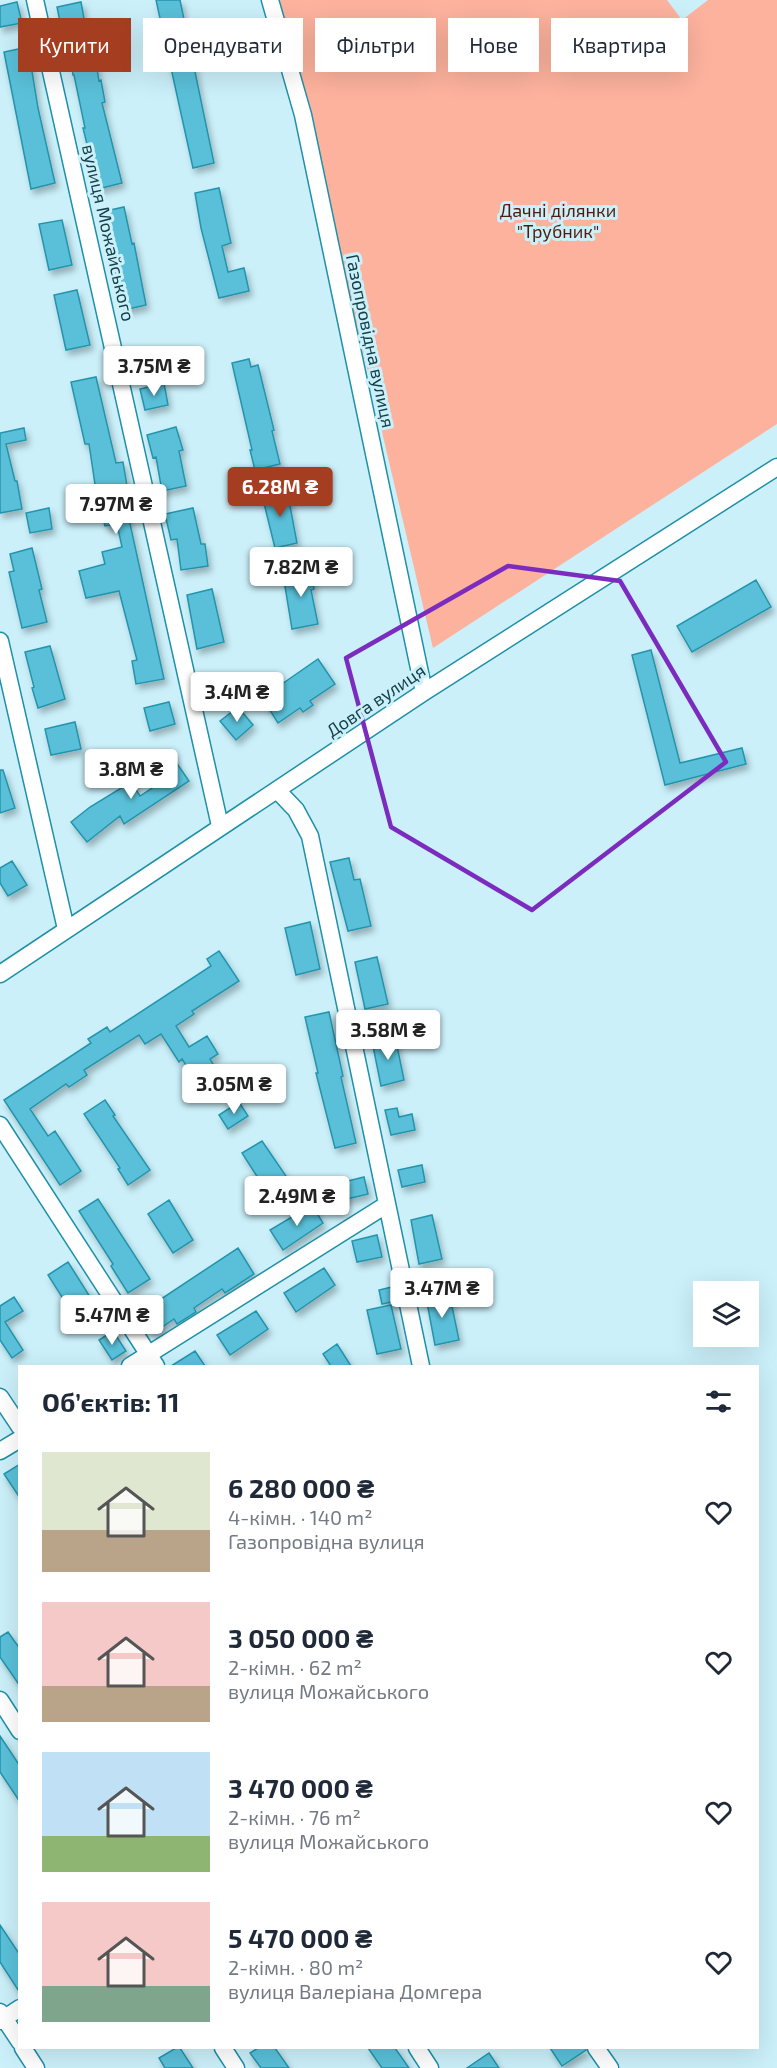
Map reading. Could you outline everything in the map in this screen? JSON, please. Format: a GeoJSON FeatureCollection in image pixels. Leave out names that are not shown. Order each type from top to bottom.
{"type":"FeatureCollection","features":[{"type":"Feature","properties":{"kind":"street","name":"вулиця Можайського"},"geometry":{"type":"LineString","coordinates":[[35,0],[220,826]]}},
{"type":"Feature","properties":{"kind":"street","name":"Газопровідна вулиця"},"geometry":{"type":"LineString","coordinates":[[270,0],[303,116],[424,692]]}},
{"type":"Feature","properties":{"kind":"street","name":"Довга вулиця"},"geometry":{"type":"LineString","coordinates":[[0,974],[424,692],[777,467]]}},
{"type":"Feature","properties":{"kind":"street"},"geometry":{"type":"LineString","coordinates":[[0,641],[66,929]]}},
{"type":"Feature","properties":{"kind":"street"},"geometry":{"type":"LineString","coordinates":[[277,790],[296,810],[310,836],[421,1365]]}},
{"type":"Feature","properties":{"kind":"street"},"geometry":{"type":"LineString","coordinates":[[0,1125],[152,1361]]}},
{"type":"Feature","properties":{"kind":"street"},"geometry":{"type":"LineString","coordinates":[[134,1365],[152,1361],[386,1205]]}},
{"type":"Feature","properties":{"kind":"street"},"geometry":{"type":"LineString","coordinates":[[0,1397],[18,1424]]}},
{"type":"Feature","properties":{"kind":"street"},"geometry":{"type":"LineString","coordinates":[[0,1451],[18,1440]]}},
{"type":"Feature","properties":{"kind":"street"},"geometry":{"type":"LineString","coordinates":[[0,1701],[18,1728]]}},
{"type":"Feature","properties":{"kind":"street"},"geometry":{"type":"LineString","coordinates":[[18,2009],[1,2017],[18,2039]]}},
{"type":"Feature","properties":{"kind":"street"},"geometry":{"type":"LineString","coordinates":[[24,2049],[36,2068]]}},
{"type":"Feature","properties":{"kind":"street"},"geometry":{"type":"LineString","coordinates":[[224,2049],[236,2068]]}},
{"type":"Feature","properties":{"kind":"street"},"geometry":{"type":"LineString","coordinates":[[418,2049],[430,2068]]}},
{"type":"Feature","properties":{"kind":"street"},"geometry":{"type":"LineString","coordinates":[[598,2049],[610,2068]]}},
{"type":"Feature","properties":{"kind":"highlighted area"},"geometry":{"type":"Polygon","coordinates":[[[508,566],[620,581],[726,762],[532,910],[391,827],[346,658],[508,566]]]}},
{"type":"Feature","properties":{"kind":"green space","name":"Дачні ділянки \"Трубник\""},"geometry":{"type":"Polygon","coordinates":[[[280,0],[667,0],[680,18],[551,18],[551,72],[688,72],[688,18],[685,18],[708,0],[777,0],[777,424],[433,648],[297,72],[303,72],[303,18],[284,18],[280,0]]]}},
{"type":"Feature","properties":{"kind":"building"},"geometry":{"type":"Polygon","coordinates":[[[156,0],[180,0],[184,18],[160,18],[156,0]]]}},
{"type":"Feature","properties":{"kind":"building"},"geometry":{"type":"Polygon","coordinates":[[[17,2],[21,18],[18,18],[18,24],[0,27],[0,6],[17,2]]]}},
{"type":"Feature","properties":{"kind":"building"},"geometry":{"type":"Polygon","coordinates":[[[81,2],[84,18],[59,18],[57,7],[81,2]]]}},
{"type":"Feature","properties":{"kind":"building"},"geometry":{"type":"Polygon","coordinates":[[[18,49],[18,72],[32,72],[55,183],[31,189],[4,52],[18,49]]]}},
{"type":"Feature","properties":{"kind":"building"},"geometry":{"type":"Polygon","coordinates":[[[73,72],[98,72],[105,102],[102,103],[122,183],[98,189],[73,72]]]}},
{"type":"Feature","properties":{"kind":"building"},"geometry":{"type":"Polygon","coordinates":[[[172,72],[195,72],[214,163],[193,168],[172,72]]]}},
{"type":"Feature","properties":{"kind":"building"},"geometry":{"type":"Polygon","coordinates":[[[219,188],[231,243],[222,246],[228,272],[244,268],[249,291],[219,298],[201,228],[195,193],[219,188]]]}},
{"type":"Feature","properties":{"kind":"building"},"geometry":{"type":"Polygon","coordinates":[[[124,207],[132,244],[134,243],[146,305],[124,310],[101,212],[124,207]]]}},
{"type":"Feature","properties":{"kind":"building"},"geometry":{"type":"Polygon","coordinates":[[[62,220],[72,265],[49,270],[39,224],[62,220]]]}},
{"type":"Feature","properties":{"kind":"building"},"geometry":{"type":"Polygon","coordinates":[[[77,290],[90,345],[66,350],[54,295],[77,290]]]}},
{"type":"Feature","properties":{"kind":"building"},"geometry":{"type":"Polygon","coordinates":[[[249,359],[251,367],[258,365],[280,464],[255,470],[232,363],[249,359]]]}},
{"type":"Feature","properties":{"kind":"building"},"geometry":{"type":"Polygon","coordinates":[[[96,377],[116,463],[123,462],[127,486],[122,487],[164,679],[136,684],[132,661],[137,660],[119,591],[86,598],[79,571],[105,564],[102,552],[122,547],[117,524],[105,526],[96,491],[89,444],[85,444],[71,382],[96,377]]]}},
{"type":"Feature","properties":{"kind":"building"},"geometry":{"type":"Polygon","coordinates":[[[164,383],[168,405],[145,410],[140,389],[164,383]]]}},
{"type":"Feature","properties":{"kind":"building"},"geometry":{"type":"Polygon","coordinates":[[[176,427],[183,450],[179,451],[186,486],[162,491],[156,457],[153,458],[147,435],[176,427]]]}},
{"type":"Feature","properties":{"kind":"building"},"geometry":{"type":"Polygon","coordinates":[[[24,428],[26,440],[6,444],[15,481],[17,481],[22,509],[0,513],[0,433],[24,428]]]}},
{"type":"Feature","properties":{"kind":"building"},"geometry":{"type":"Polygon","coordinates":[[[287,490],[297,543],[275,548],[262,495],[287,490]]]}},
{"type":"Feature","properties":{"kind":"building"},"geometry":{"type":"Polygon","coordinates":[[[49,508],[52,529],[30,533],[26,513],[49,508]]]}},
{"type":"Feature","properties":{"kind":"building"},"geometry":{"type":"Polygon","coordinates":[[[193,508],[201,544],[205,544],[208,566],[181,570],[177,539],[171,540],[165,514],[193,508]]]}},
{"type":"Feature","properties":{"kind":"building"},"geometry":{"type":"Polygon","coordinates":[[[32,548],[47,622],[22,628],[9,572],[14,571],[10,554],[32,548]]]}},
{"type":"Feature","properties":{"kind":"building"},"geometry":{"type":"Polygon","coordinates":[[[310,567],[314,589],[311,590],[318,624],[292,629],[283,574],[310,567]]]}},
{"type":"Feature","properties":{"kind":"building"},"geometry":{"type":"Polygon","coordinates":[[[756,580],[771,607],[692,652],[677,626],[756,580]]]}},
{"type":"Feature","properties":{"kind":"building"},"geometry":{"type":"Polygon","coordinates":[[[212,589],[224,642],[197,649],[187,595],[212,589]]]}},
{"type":"Feature","properties":{"kind":"building"},"geometry":{"type":"Polygon","coordinates":[[[50,646],[65,699],[38,708],[25,652],[50,646]]]}},
{"type":"Feature","properties":{"kind":"building"},"geometry":{"type":"Polygon","coordinates":[[[651,650],[680,763],[742,748],[746,764],[665,785],[632,655],[651,650]]]}},
{"type":"Feature","properties":{"kind":"building"},"geometry":{"type":"Polygon","coordinates":[[[318,659],[335,684],[310,701],[313,705],[303,712],[300,708],[278,723],[257,690],[275,679],[279,686],[318,659]]]}},
{"type":"Feature","properties":{"kind":"building"},"geometry":{"type":"Polygon","coordinates":[[[169,702],[175,724],[150,731],[144,708],[169,702]]]}},
{"type":"Feature","properties":{"kind":"building"},"geometry":{"type":"Polygon","coordinates":[[[238,707],[253,725],[236,740],[220,721],[238,707]]]}},
{"type":"Feature","properties":{"kind":"building"},"geometry":{"type":"Polygon","coordinates":[[[75,722],[81,749],[51,755],[45,729],[75,722]]]}},
{"type":"Feature","properties":{"kind":"building"},"geometry":{"type":"Polygon","coordinates":[[[169,752],[189,781],[124,824],[120,816],[87,842],[71,822],[90,807],[131,782],[140,796],[161,782],[150,765],[169,752]]]}},
{"type":"Feature","properties":{"kind":"building"},"geometry":{"type":"Polygon","coordinates":[[[0,770],[3,770],[15,808],[0,813],[0,770]]]}},
{"type":"Feature","properties":{"kind":"building"},"geometry":{"type":"Polygon","coordinates":[[[349,858],[354,880],[360,879],[371,926],[348,931],[330,862],[349,858]]]}},
{"type":"Feature","properties":{"kind":"building"},"geometry":{"type":"Polygon","coordinates":[[[12,861],[27,885],[8,896],[0,883],[0,868],[12,861]]]}},
{"type":"Feature","properties":{"kind":"building"},"geometry":{"type":"Polygon","coordinates":[[[310,922],[320,969],[296,975],[285,928],[310,922]]]}},
{"type":"Feature","properties":{"kind":"building"},"geometry":{"type":"Polygon","coordinates":[[[219,951],[239,981],[192,1011],[194,1014],[176,1026],[189,1047],[207,1036],[218,1054],[210,1059],[222,1079],[203,1091],[182,1059],[179,1062],[161,1034],[145,1044],[139,1035],[84,1070],[87,1075],[69,1087],[66,1084],[30,1109],[48,1136],[55,1131],[81,1171],[60,1185],[4,1100],[91,1043],[88,1039],[107,1027],[110,1032],[211,966],[207,959],[219,951]]]}},
{"type":"Feature","properties":{"kind":"building"},"geometry":{"type":"Polygon","coordinates":[[[377,957],[388,1004],[365,1009],[355,962],[377,957]]]}},
{"type":"Feature","properties":{"kind":"building"},"geometry":{"type":"Polygon","coordinates":[[[329,1012],[356,1143],[335,1148],[305,1017],[329,1012]]]}},
{"type":"Feature","properties":{"kind":"building"},"geometry":{"type":"Polygon","coordinates":[[[395,1036],[404,1080],[381,1086],[372,1041],[395,1036]]]}},
{"type":"Feature","properties":{"kind":"building"},"geometry":{"type":"Polygon","coordinates":[[[105,1100],[115,1115],[113,1116],[150,1170],[128,1185],[118,1169],[120,1168],[84,1114],[105,1100]]]}},
{"type":"Feature","properties":{"kind":"building"},"geometry":{"type":"Polygon","coordinates":[[[239,1102],[248,1116],[228,1129],[219,1115],[239,1102]]]}},
{"type":"Feature","properties":{"kind":"building"},"geometry":{"type":"Polygon","coordinates":[[[397,1108],[399,1117],[412,1114],[415,1130],[391,1135],[385,1110],[397,1108]]]}},
{"type":"Feature","properties":{"kind":"building"},"geometry":{"type":"Polygon","coordinates":[[[262,1141],[288,1179],[267,1192],[242,1153],[262,1141]]]}},
{"type":"Feature","properties":{"kind":"building"},"geometry":{"type":"Polygon","coordinates":[[[422,1165],[425,1182],[402,1187],[398,1170],[422,1165]]]}},
{"type":"Feature","properties":{"kind":"building"},"geometry":{"type":"Polygon","coordinates":[[[364,1177],[368,1194],[343,1200],[340,1183],[364,1177]]]}},
{"type":"Feature","properties":{"kind":"building"},"geometry":{"type":"Polygon","coordinates":[[[98,1199],[150,1279],[128,1293],[111,1266],[113,1264],[79,1211],[98,1199]]]}},
{"type":"Feature","properties":{"kind":"building"},"geometry":{"type":"Polygon","coordinates":[[[169,1200],[193,1240],[173,1253],[148,1214],[169,1200]]]}},
{"type":"Feature","properties":{"kind":"building"},"geometry":{"type":"Polygon","coordinates":[[[312,1205],[323,1223],[283,1250],[270,1230],[312,1205]]]}},
{"type":"Feature","properties":{"kind":"building"},"geometry":{"type":"Polygon","coordinates":[[[432,1215],[442,1259],[419,1264],[411,1220],[432,1215]]]}},
{"type":"Feature","properties":{"kind":"building"},"geometry":{"type":"Polygon","coordinates":[[[377,1235],[382,1257],[357,1262],[352,1241],[377,1235]]]}},
{"type":"Feature","properties":{"kind":"building"},"geometry":{"type":"Polygon","coordinates":[[[238,1248],[254,1274],[225,1293],[222,1289],[194,1308],[196,1312],[177,1324],[174,1319],[155,1332],[144,1315],[163,1302],[161,1299],[238,1248]]]}},
{"type":"Feature","properties":{"kind":"building"},"geometry":{"type":"Polygon","coordinates":[[[68,1262],[92,1300],[72,1313],[48,1275],[68,1262]]]}},
{"type":"Feature","properties":{"kind":"building"},"geometry":{"type":"Polygon","coordinates":[[[324,1268],[335,1285],[296,1312],[284,1293],[324,1268]]]}},
{"type":"Feature","properties":{"kind":"building"},"geometry":{"type":"Polygon","coordinates":[[[392,1287],[396,1301],[382,1304],[379,1290],[392,1287]]]}},
{"type":"Feature","properties":{"kind":"building"},"geometry":{"type":"Polygon","coordinates":[[[449,1292],[459,1340],[435,1345],[426,1297],[449,1292]]]}},
{"type":"Feature","properties":{"kind":"building"},"geometry":{"type":"Polygon","coordinates":[[[14,1297],[23,1311],[5,1322],[23,1350],[12,1358],[0,1340],[0,1306],[14,1297]]]}},
{"type":"Feature","properties":{"kind":"building"},"geometry":{"type":"Polygon","coordinates":[[[391,1305],[401,1349],[377,1354],[367,1310],[391,1305]]]}},
{"type":"Feature","properties":{"kind":"building"},"geometry":{"type":"Polygon","coordinates":[[[256,1311],[268,1329],[230,1355],[217,1335],[256,1311]]]}},
{"type":"Feature","properties":{"kind":"building"},"geometry":{"type":"Polygon","coordinates":[[[113,1331],[126,1351],[112,1360],[99,1340],[113,1331]]]}},
{"type":"Feature","properties":{"kind":"building"},"geometry":{"type":"Polygon","coordinates":[[[337,1344],[350,1365],[330,1365],[323,1354],[337,1344]]]}},
{"type":"Feature","properties":{"kind":"building"},"geometry":{"type":"Polygon","coordinates":[[[195,1351],[204,1365],[173,1365],[195,1351]]]}},
{"type":"Feature","properties":{"kind":"building"},"geometry":{"type":"Polygon","coordinates":[[[18,1465],[18,1495],[4,1474],[18,1465]]]}},
{"type":"Feature","properties":{"kind":"building"},"geometry":{"type":"Polygon","coordinates":[[[8,1632],[18,1646],[18,1683],[0,1657],[0,1637],[8,1632]]]}},
{"type":"Feature","properties":{"kind":"building"},"geometry":{"type":"Polygon","coordinates":[[[0,1736],[18,1763],[18,1799],[0,1772],[0,1736]]]}},
{"type":"Feature","properties":{"kind":"building"},"geometry":{"type":"Polygon","coordinates":[[[0,1925],[18,1952],[18,1990],[0,1962],[0,1925]]]}},
{"type":"Feature","properties":{"kind":"building"},"geometry":{"type":"Polygon","coordinates":[[[174,2049],[181,2049],[193,2068],[165,2068],[159,2058],[174,2049]]]}},
{"type":"Feature","properties":{"kind":"building"},"geometry":{"type":"Polygon","coordinates":[[[256,2049],[276,2049],[289,2068],[261,2068],[250,2053],[256,2049]]]}},
{"type":"Feature","properties":{"kind":"building"},"geometry":{"type":"Polygon","coordinates":[[[369,2049],[396,2049],[409,2068],[382,2068],[369,2049]]]}},
{"type":"Feature","properties":{"kind":"building"},"geometry":{"type":"Polygon","coordinates":[[[551,2049],[586,2049],[586,2050],[562,2066],[551,2049]]]}},
{"type":"Feature","properties":{"kind":"building"},"geometry":{"type":"Polygon","coordinates":[[[489,2053],[499,2068],[467,2068],[489,2053]]]}}]}
